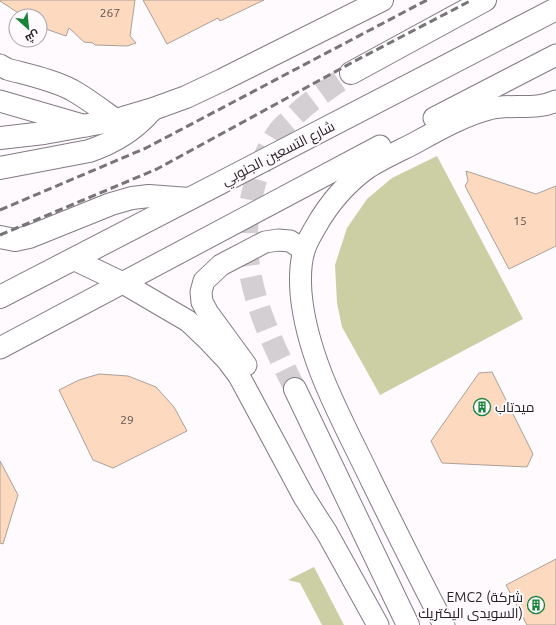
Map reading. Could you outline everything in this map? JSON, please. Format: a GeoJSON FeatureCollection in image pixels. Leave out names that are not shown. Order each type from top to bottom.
{"type":"FeatureCollection","features":[{"type":"Feature","properties":{"kind":"highway"},"geometry":{"type":"LineString","coordinates":[[0,138],[86,126],[116,120],[153,109],[186,97],[222,80],[382,0]]}},
{"type":"Feature","properties":{"kind":"highway"},"geometry":{"type":"LineString","coordinates":[[351,73],[485,0]]}},
{"type":"Feature","properties":{"kind":"highway","name":"شارع التسعين الجنوبي"},"geometry":{"type":"LineString","coordinates":[[0,297],[556,10]]}},
{"type":"Feature","properties":{"kind":"highway"},"geometry":{"type":"LineString","coordinates":[[0,168],[89,151],[101,147],[125,135],[153,109]]}},
{"type":"Feature","properties":{"kind":"highway"},"geometry":{"type":"LineString","coordinates":[[0,237],[14,240],[29,237],[111,204],[132,198],[149,196],[188,199]]}},
{"type":"Feature","properties":{"kind":"highway"},"geometry":{"type":"LineString","coordinates":[[295,389],[408,625]]}},
{"type":"Feature","properties":{"kind":"street"},"geometry":{"type":"LineString","coordinates":[[0,348],[123,283],[426,129],[556,55]]}},
{"type":"Feature","properties":{"kind":"street"},"geometry":{"type":"LineString","coordinates":[[0,65],[55,83],[71,90],[87,99],[116,120]]}},
{"type":"Feature","properties":{"kind":"street"},"geometry":{"type":"LineString","coordinates":[[0,101],[86,126]]}},
{"type":"Feature","properties":{"kind":"street"},"geometry":{"type":"LineString","coordinates":[[444,625],[405,549],[323,378],[310,341],[303,310],[300,278],[304,250],[324,213],[337,194],[371,166],[426,129],[487,109],[506,106],[550,106]]}},
{"type":"Feature","properties":{"kind":"street"},"geometry":{"type":"LineString","coordinates":[[304,250],[290,241],[278,240],[265,242],[221,265],[204,280],[200,292],[202,302],[208,312],[242,358],[270,406],[314,493],[323,515],[327,533]]}},
{"type":"Feature","properties":{"kind":"street"},"geometry":{"type":"LineString","coordinates":[[73,259],[123,283],[188,321],[227,360],[239,376],[304,497],[327,533],[378,625]]}},
{"type":"Feature","properties":{"kind":"green space"},"geometry":{"type":"Polygon","coordinates":[[[437,156],[523,319],[380,395],[342,327],[337,303],[335,265],[347,228],[367,199],[392,178],[437,156]]]}},
{"type":"Feature","properties":{"kind":"green space"},"geometry":{"type":"Polygon","coordinates":[[[314,567],[344,625],[322,625],[300,583],[288,580],[314,567]]]}},
{"type":"Feature","properties":{"kind":"building"},"geometry":{"type":"Polygon","coordinates":[[[135,0],[130,36],[136,43],[127,46],[95,45],[93,43],[84,42],[69,28],[66,36],[48,30],[48,8],[11,8],[0,1],[135,0]]]}},
{"type":"Feature","properties":{"kind":"building"},"geometry":{"type":"Polygon","coordinates":[[[143,0],[264,0],[220,21],[218,18],[167,44],[143,0]]]}},
{"type":"Feature","properties":{"kind":"building"},"geometry":{"type":"Polygon","coordinates":[[[466,171],[536,194],[556,186],[556,246],[509,269],[465,186],[468,181],[466,171]]]}},
{"type":"Feature","properties":{"kind":"building","name":"ميدتاب"},"geometry":{"type":"Polygon","coordinates":[[[492,372],[533,454],[527,467],[442,463],[431,441],[479,373],[492,372]]]}},
{"type":"Feature","properties":{"kind":"building"},"geometry":{"type":"Polygon","coordinates":[[[99,374],[128,376],[156,387],[174,407],[187,431],[113,468],[93,460],[59,390],[79,380],[99,374]]]}},
{"type":"Feature","properties":{"kind":"building"},"geometry":{"type":"Polygon","coordinates":[[[0,461],[18,495],[3,544],[0,543],[0,461]]]}},
{"type":"Feature","properties":{"kind":"building","name":"EMC2 (شركة السويدى اليكتريك)"},"geometry":{"type":"Polygon","coordinates":[[[556,559],[556,625],[527,625],[506,585],[556,559]]]}},
{"type":"Feature","properties":{"kind":"tunnel"},"geometry":{"type":"LineString","coordinates":[[295,389],[272,340],[254,291],[249,267],[247,241],[248,215],[254,187],[261,166],[270,144],[279,130],[305,106],[351,73]]}},
{"type":"Feature","properties":{"kind":"railway"},"geometry":{"type":"LineString","coordinates":[[0,210],[146,148],[427,0]]}},
{"type":"Feature","properties":{"kind":"railway"},"geometry":{"type":"LineString","coordinates":[[0,235],[157,169],[353,62],[472,0]]}},
{"type":"Feature","properties":{"kind":"place","name":"ميدتاب"},"geometry":{"type":"Point","coordinates":[482,407]}},
{"type":"Feature","properties":{"kind":"place","name":"EMC2 (شركة السويدى اليكتريك)"},"geometry":{"type":"Point","coordinates":[536,605]}}]}
